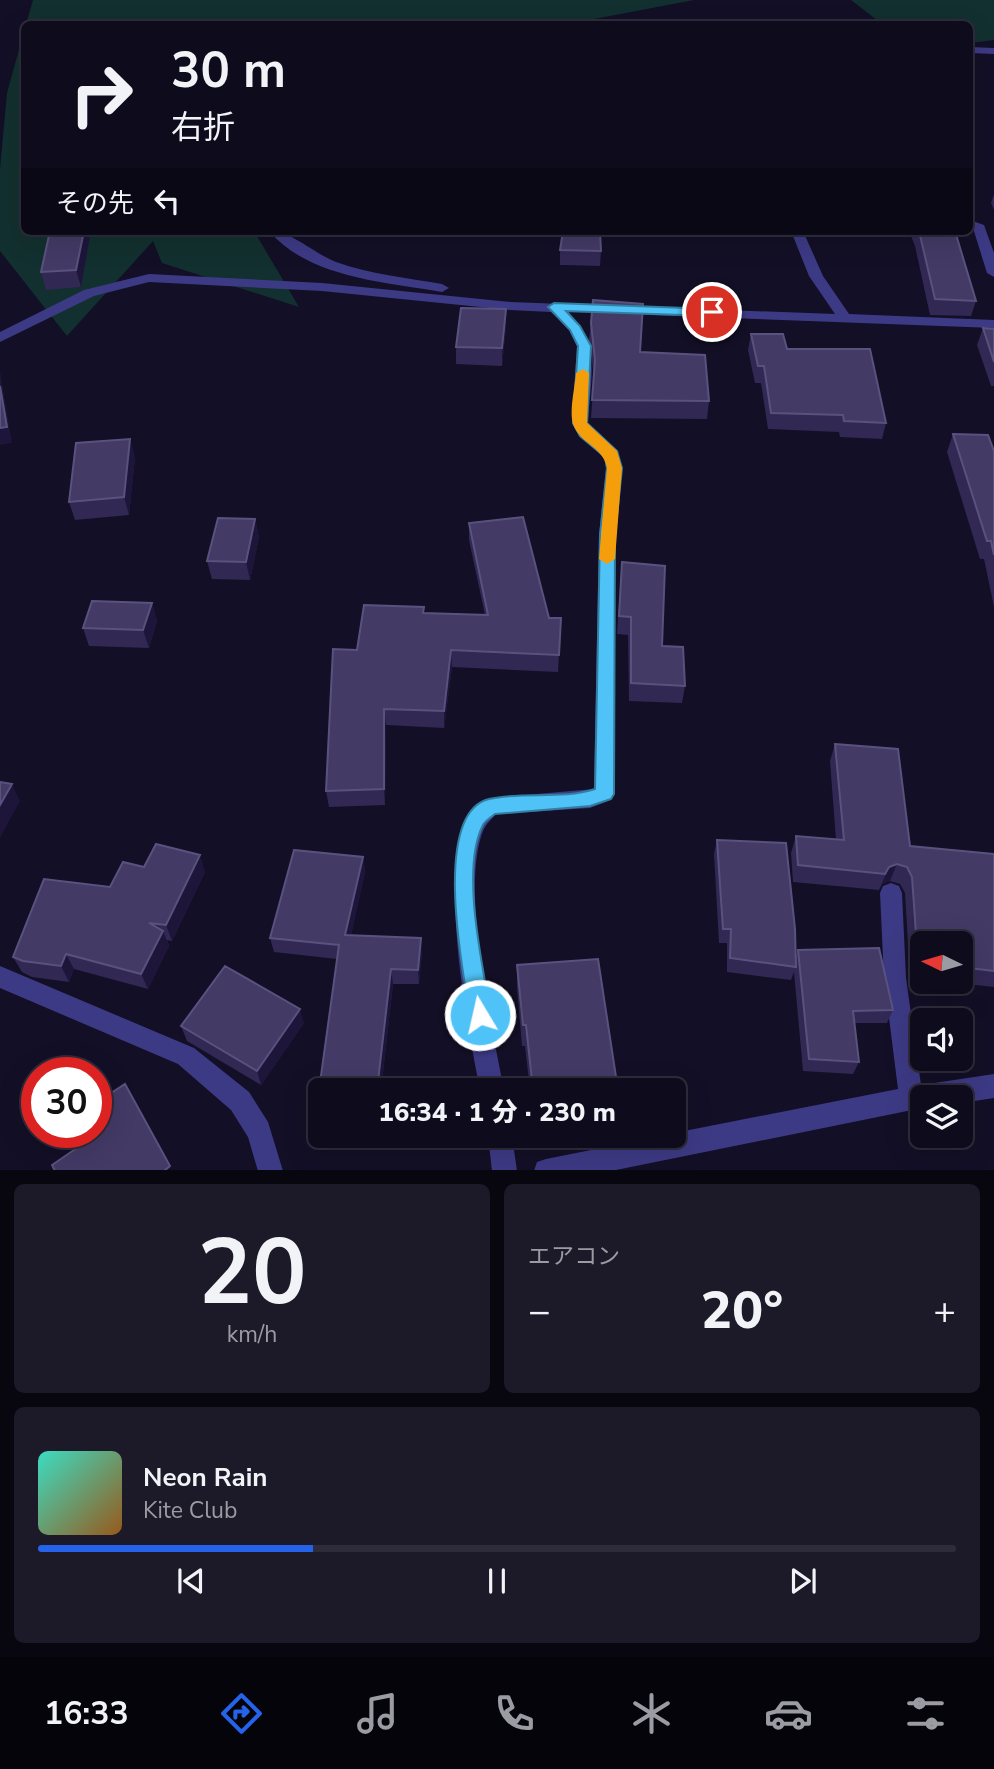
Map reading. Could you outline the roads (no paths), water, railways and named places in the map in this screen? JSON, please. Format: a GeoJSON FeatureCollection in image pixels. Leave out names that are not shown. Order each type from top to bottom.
{"type":"FeatureCollection","features":[{"type":"Feature","properties":{"kind":"street"},"geometry":{"type":"LineString","coordinates":[[973,50],[994,51]]}},
{"type":"Feature","properties":{"kind":"street"},"geometry":{"type":"LineString","coordinates":[[973,224],[978,225],[994,273]]}},
{"type":"Feature","properties":{"kind":"street"},"geometry":{"type":"LineString","coordinates":[[280,235],[313,259],[351,271],[458,291],[510,306]]}},
{"type":"Feature","properties":{"kind":"street"},"geometry":{"type":"LineString","coordinates":[[799,235],[816,276],[844,317]]}},
{"type":"Feature","properties":{"kind":"street"},"geometry":{"type":"LineString","coordinates":[[0,338],[89,293],[149,278],[322,287],[510,306],[994,324]]}},
{"type":"Feature","properties":{"kind":"street"},"geometry":{"type":"LineString","coordinates":[[490,1078],[464,914],[466,856],[475,820],[490,806],[590,799],[604,794],[607,535],[614,468],[612,455],[585,432],[580,423],[584,346],[576,328],[554,307]]}},
{"type":"Feature","properties":{"kind":"street"},"geometry":{"type":"LineString","coordinates":[[891,893],[895,978],[910,1090]]}},
{"type":"Feature","properties":{"kind":"street"},"geometry":{"type":"LineString","coordinates":[[0,978],[186,1056],[240,1101],[259,1131],[271,1170]]}},
{"type":"Feature","properties":{"kind":"street"},"geometry":{"type":"LineString","coordinates":[[973,1089],[994,1086]]}},
{"type":"Feature","properties":{"kind":"street"},"geometry":{"type":"LineString","coordinates":[[550,1170],[910,1098]]}},
{"type":"Feature","properties":{"kind":"street"},"geometry":{"type":"LineString","coordinates":[[502,1148],[505,1170]]}}]}
